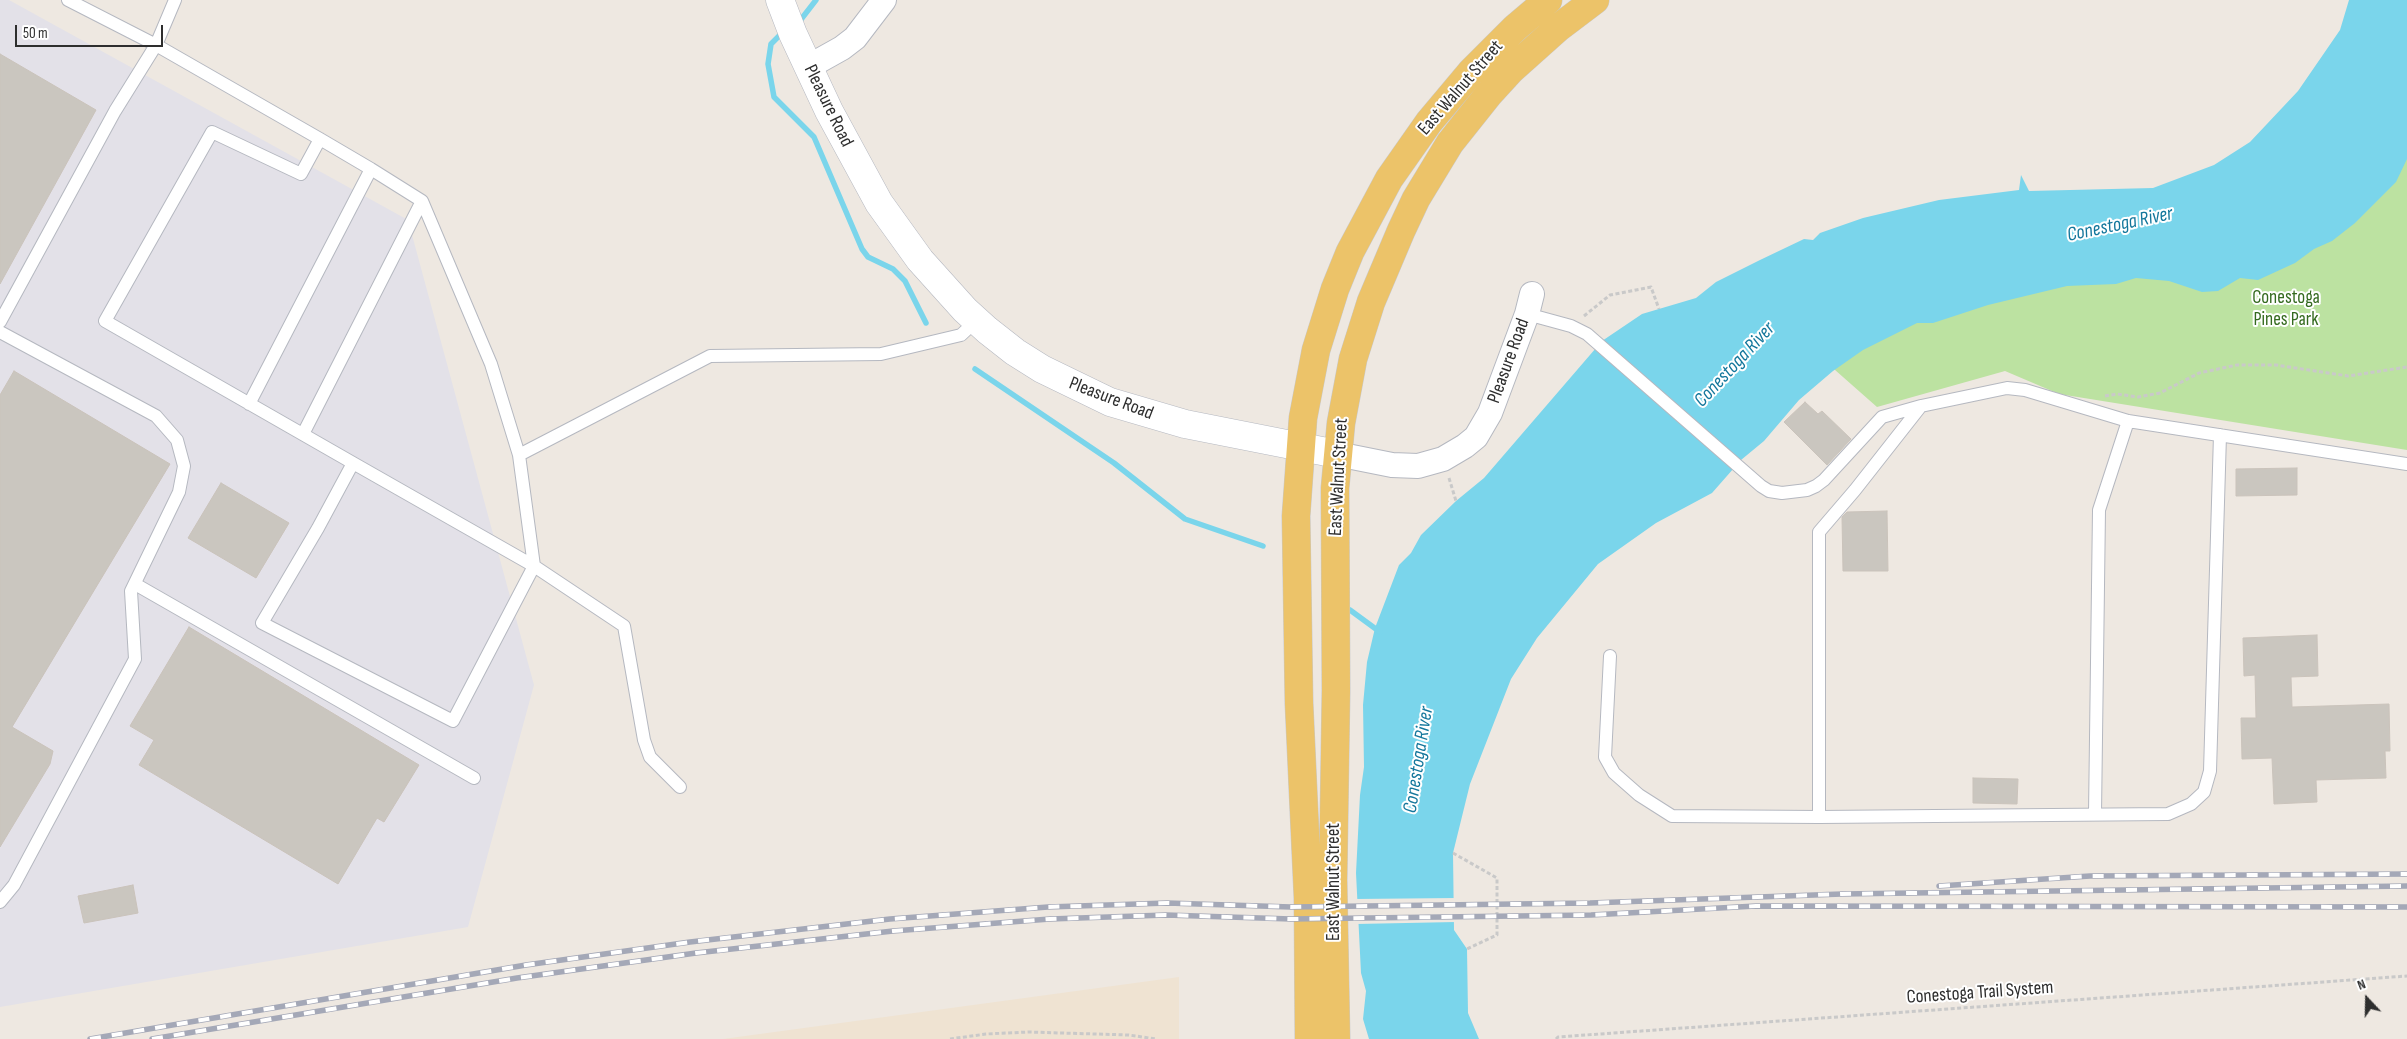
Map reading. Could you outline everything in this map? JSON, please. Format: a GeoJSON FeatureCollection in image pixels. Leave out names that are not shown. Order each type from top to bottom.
{"type":"FeatureCollection","features":[{"type":"Feature","properties":{"kind":"main road","name":"East Walnut Street"},"geometry":{"type":"LineString","coordinates":[[1309,1039],[1308,898],[1299,703],[1296,516],[1300,447],[1308,386],[1325,320],[1350,252],[1374,204],[1407,152],[1450,97],[1491,51],[1548,0]]}},
{"type":"Feature","properties":{"kind":"main road","name":"East Walnut Street"},"geometry":{"type":"LineString","coordinates":[[1336,1039],[1333,870],[1336,691],[1334,516],[1337,454],[1346,391],[1364,324],[1385,266],[1421,190],[1450,143],[1489,94],[1533,49],[1595,0]]}},
{"type":"Feature","properties":{"kind":"street","name":"Pleasure Road"},"geometry":{"type":"LineString","coordinates":[[780,0],[808,67],[845,142],[879,203],[920,260],[976,320],[1014,352],[1042,369],[1110,402],[1185,424],[1392,465],[1418,466],[1443,459],[1476,437],[1487,419],[1530,304]]}},
{"type":"Feature","properties":{"kind":"street"},"geometry":{"type":"LineString","coordinates":[[808,67],[836,52],[854,38],[884,0]]}},
{"type":"Feature","properties":{"kind":"lane"},"geometry":{"type":"LineString","coordinates":[[68,0],[156,46],[320,139],[422,201],[491,364],[519,455],[534,566],[453,721],[262,623],[318,528],[353,463]]}},
{"type":"Feature","properties":{"kind":"lane"},"geometry":{"type":"LineString","coordinates":[[0,322],[115,111],[156,46],[175,0]]}},
{"type":"Feature","properties":{"kind":"lane"},"geometry":{"type":"LineString","coordinates":[[320,139],[301,174],[212,132],[105,321],[534,566],[624,626],[644,740],[650,757],[680,787]]}},
{"type":"Feature","properties":{"kind":"lane"},"geometry":{"type":"LineString","coordinates":[[249,404],[371,169]]}},
{"type":"Feature","properties":{"kind":"lane"},"geometry":{"type":"LineString","coordinates":[[303,434],[422,201]]}},
{"type":"Feature","properties":{"kind":"lane"},"geometry":{"type":"LineString","coordinates":[[1530,304],[1587,334],[1769,491],[1782,493],[1807,490],[1824,480],[1882,417],[1921,406],[2007,388],[2026,390],[2128,420],[2407,464]]}},
{"type":"Feature","properties":{"kind":"lane"},"geometry":{"type":"LineString","coordinates":[[519,455],[710,356],[881,354],[961,335],[976,320]]}},
{"type":"Feature","properties":{"kind":"lane"},"geometry":{"type":"LineString","coordinates":[[0,332],[156,416],[177,440],[184,466],[180,492],[132,591],[135,659],[14,886],[0,902]]}},
{"type":"Feature","properties":{"kind":"lane"},"geometry":{"type":"LineString","coordinates":[[1818,817],[1819,532],[1855,490],[1921,406]]}},
{"type":"Feature","properties":{"kind":"lane"},"geometry":{"type":"LineString","coordinates":[[2095,814],[2099,510],[2128,420]]}},
{"type":"Feature","properties":{"kind":"lane"},"geometry":{"type":"LineString","coordinates":[[1610,656],[1605,756],[1614,773],[1639,795],[1672,816],[1818,817],[2168,814],[2191,804],[2204,792],[2210,771],[2220,435]]}},
{"type":"Feature","properties":{"kind":"lane"},"geometry":{"type":"LineString","coordinates":[[135,584],[474,778]]}},
{"type":"Feature","properties":{"kind":"path"},"geometry":{"type":"LineString","coordinates":[[1571,326],[1610,295],[1643,288],[1651,287],[1659,309]]}},
{"type":"Feature","properties":{"kind":"path"},"geometry":{"type":"LineString","coordinates":[[2092,410],[2102,397],[2117,394],[2138,397],[2160,393],[2199,373],[2237,366],[2276,365],[2348,376],[2407,367]]}},
{"type":"Feature","properties":{"kind":"path"},"geometry":{"type":"LineString","coordinates":[[1453,853],[1498,878],[1497,935],[1468,949]]}},
{"type":"Feature","properties":{"kind":"path","name":"Conestoga Trail System"},"geometry":{"type":"LineString","coordinates":[[1556,1039],[1568,1036],[2407,976]]}},
{"type":"Feature","properties":{"kind":"path"},"geometry":{"type":"LineString","coordinates":[[950,1039],[986,1034],[1028,1032],[1128,1035],[1156,1039]]}},
{"type":"Feature","properties":{"kind":"shaded area"},"geometry":{"type":"Polygon","coordinates":[[[0,0],[9,0],[408,220],[534,685],[468,927],[0,1007],[0,0]]]}},
{"type":"Feature","properties":{"kind":"shaded area"},"geometry":{"type":"Polygon","coordinates":[[[1179,977],[1179,1039],[723,1039],[1179,977]]]}},
{"type":"Feature","properties":{"kind":"green space","name":"Conestoga Pines Park"},"geometry":{"type":"Polygon","coordinates":[[[2407,0],[2407,450],[2059,394],[2005,371],[1877,407],[1784,325],[2243,197],[2407,0]]]}},
{"type":"Feature","properties":{"kind":"water","name":"Conestoga River"},"geometry":{"type":"Polygon","coordinates":[[[2349,0],[2407,0],[2407,159],[2396,182],[2355,223],[2332,241],[2314,249],[2295,263],[2258,280],[2240,278],[2218,291],[2202,292],[2169,281],[2136,278],[2116,284],[2067,286],[1988,305],[1933,323],[1917,323],[1863,350],[1833,371],[1799,400],[1764,441],[1741,460],[1712,493],[1656,523],[1598,564],[1537,638],[1511,679],[1470,784],[1453,853],[1454,930],[1467,949],[1468,1013],[1479,1039],[1369,1039],[1363,1019],[1366,991],[1361,973],[1356,873],[1360,795],[1364,767],[1363,705],[1367,662],[1375,628],[1399,565],[1411,553],[1421,535],[1456,501],[1484,478],[1602,341],[1642,314],[1696,298],[1716,282],[1760,260],[1804,239],[1813,240],[1820,233],[1863,218],[1939,200],[2019,190],[2021,175],[2029,191],[2153,188],[2214,165],[2250,142],[2298,91],[2340,30],[2349,0]]]}},
{"type":"Feature","properties":{"kind":"pier"},"geometry":{"type":"Polygon","coordinates":[[[1456,898],[1456,922],[1356,924],[1355,899],[1456,898]]]}},
{"type":"Feature","properties":{"kind":"building"},"geometry":{"type":"Polygon","coordinates":[[[0,54],[96,110],[0,284],[0,54]]]}},
{"type":"Feature","properties":{"kind":"building"},"geometry":{"type":"Polygon","coordinates":[[[14,371],[170,464],[12,727],[53,751],[50,764],[0,847],[0,395],[14,371]]]}},
{"type":"Feature","properties":{"kind":"building"},"geometry":{"type":"Polygon","coordinates":[[[1805,402],[1818,414],[1822,411],[1851,439],[1827,465],[1784,422],[1805,402]]]}},
{"type":"Feature","properties":{"kind":"building"},"geometry":{"type":"Polygon","coordinates":[[[2297,468],[2297,495],[2236,496],[2236,469],[2297,468]]]}},
{"type":"Feature","properties":{"kind":"building"},"geometry":{"type":"Polygon","coordinates":[[[221,483],[289,523],[256,578],[188,538],[221,483]]]}},
{"type":"Feature","properties":{"kind":"building"},"geometry":{"type":"Polygon","coordinates":[[[1887,511],[1888,571],[1843,571],[1842,517],[1847,512],[1887,511]]]}},
{"type":"Feature","properties":{"kind":"building"},"geometry":{"type":"Polygon","coordinates":[[[189,627],[419,765],[384,822],[377,818],[338,884],[139,765],[154,740],[130,726],[189,627]]]}},
{"type":"Feature","properties":{"kind":"building"},"geometry":{"type":"Polygon","coordinates":[[[2317,635],[2318,676],[2291,677],[2292,707],[2389,704],[2390,751],[2385,751],[2386,778],[2316,780],[2317,802],[2274,804],[2272,758],[2242,759],[2241,718],[2256,718],[2255,675],[2244,676],[2243,638],[2317,635]]]}},
{"type":"Feature","properties":{"kind":"building"},"geometry":{"type":"Polygon","coordinates":[[[1973,778],[2018,779],[2017,804],[1973,803],[1973,778]]]}},
{"type":"Feature","properties":{"kind":"building"},"geometry":{"type":"Polygon","coordinates":[[[133,885],[138,913],[84,923],[78,896],[133,885]]]}},
{"type":"Feature","properties":{"kind":"waterway"},"geometry":{"type":"LineString","coordinates":[[799,22],[816,0]]}},
{"type":"Feature","properties":{"kind":"waterway"},"geometry":{"type":"LineString","coordinates":[[780,35],[771,44],[768,64],[774,97],[814,137],[862,249],[868,257],[893,269],[905,281],[926,323]]}},
{"type":"Feature","properties":{"kind":"waterway"},"geometry":{"type":"LineString","coordinates":[[975,369],[1114,463],[1185,519],[1263,546]]}},
{"type":"Feature","properties":{"kind":"waterway"},"geometry":{"type":"LineString","coordinates":[[1350,610],[1380,632]]}},
{"type":"Feature","properties":{"kind":"railway"},"geometry":{"type":"LineString","coordinates":[[1939,886],[2090,876],[2407,874]]}},
{"type":"Feature","properties":{"kind":"railway"},"geometry":{"type":"LineString","coordinates":[[90,1039],[526,965],[690,942],[890,919],[1048,907],[1167,903],[1291,907],[1590,903],[1842,894],[2407,886]]}},
{"type":"Feature","properties":{"kind":"railway"},"geometry":{"type":"LineString","coordinates":[[152,1039],[517,978],[696,953],[893,931],[1050,919],[1166,915],[1291,919],[1591,915],[1756,906],[2407,907]]}}]}
